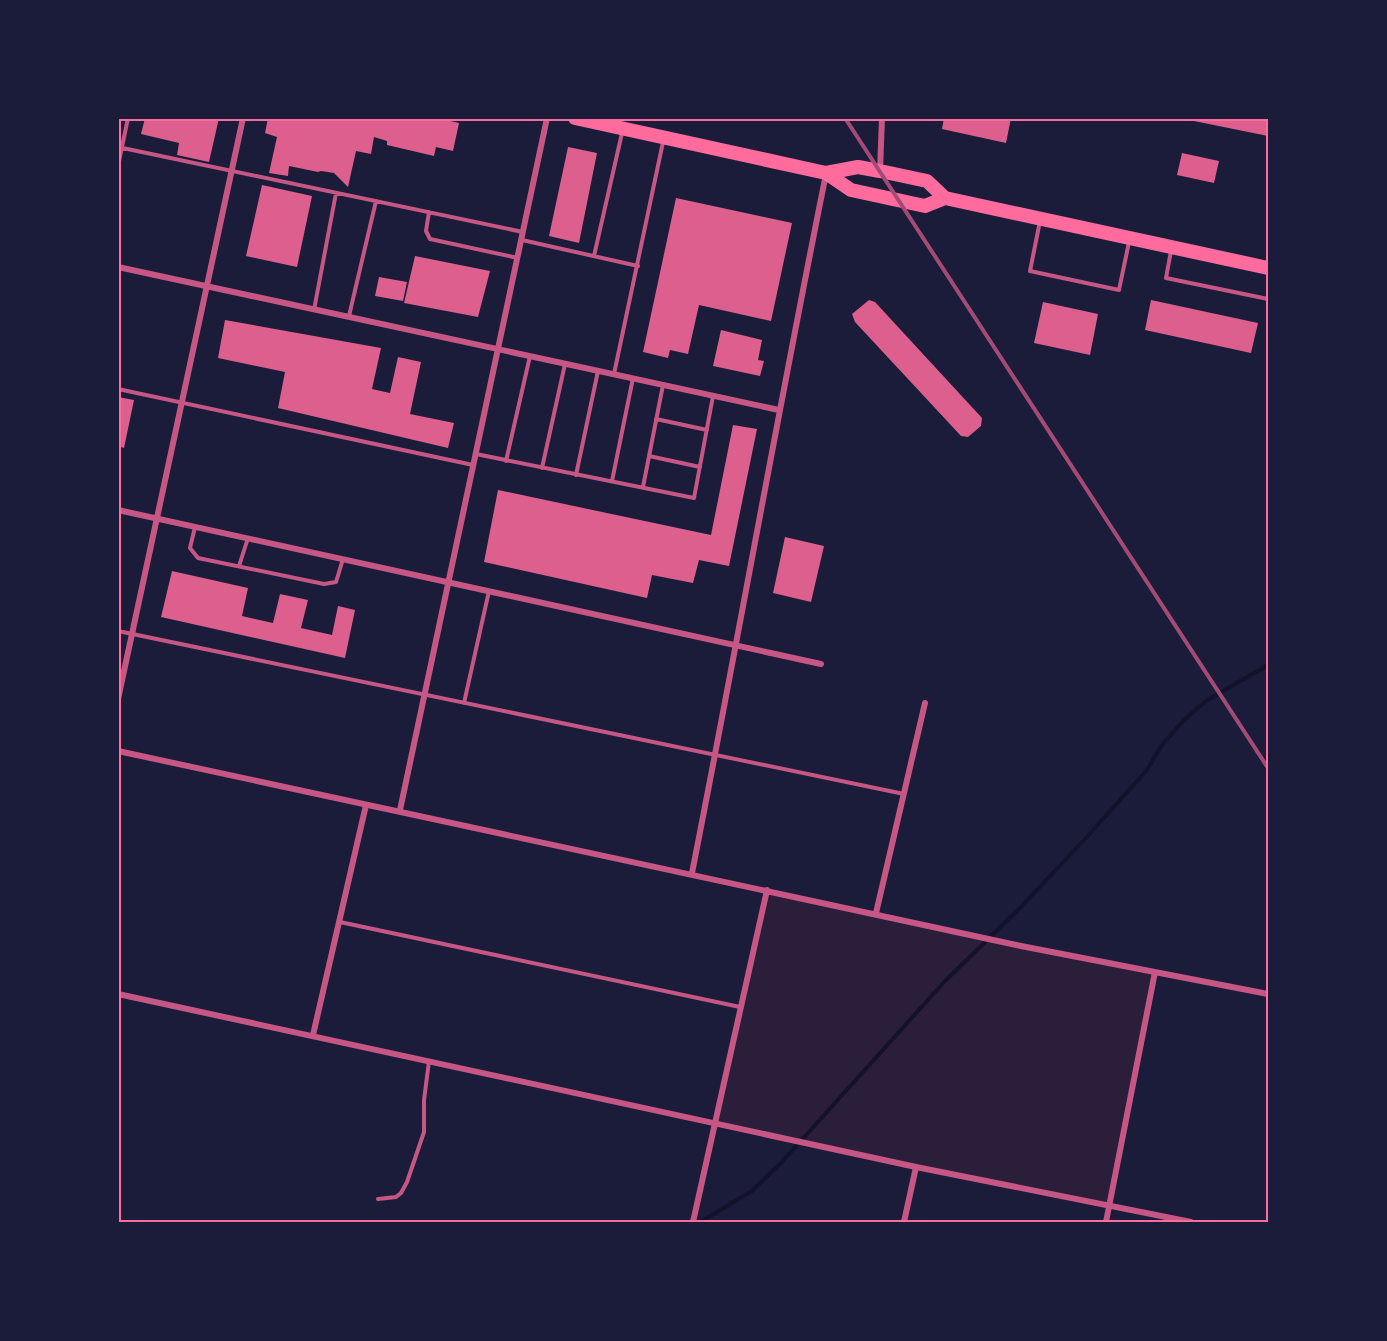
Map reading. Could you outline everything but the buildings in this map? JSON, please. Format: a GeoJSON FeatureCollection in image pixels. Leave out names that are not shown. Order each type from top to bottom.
{"type":"FeatureCollection","features":[{"type":"Feature","properties":{"kind":"main road"},"geometry":{"type":"LineString","coordinates":[[575,118],[826,173],[851,190],[925,206],[945,198]]}},
{"type":"Feature","properties":{"kind":"main road"},"geometry":{"type":"LineString","coordinates":[[826,173],[858,167],[927,181],[945,198],[1269,268]]}},
{"type":"Feature","properties":{"kind":"street"},"geometry":{"type":"LineString","coordinates":[[118,699],[243,118]]}},
{"type":"Feature","properties":{"kind":"street"},"geometry":{"type":"LineString","coordinates":[[400,810],[547,118]]}},
{"type":"Feature","properties":{"kind":"street"},"geometry":{"type":"LineString","coordinates":[[880,171],[882,118]]}},
{"type":"Feature","properties":{"kind":"street"},"geometry":{"type":"LineString","coordinates":[[692,873],[738,645],[779,410],[826,173]]}},
{"type":"Feature","properties":{"kind":"street"},"geometry":{"type":"LineString","coordinates":[[118,267],[779,410]]}},
{"type":"Feature","properties":{"kind":"street"},"geometry":{"type":"LineString","coordinates":[[118,510],[821,664]]}},
{"type":"Feature","properties":{"kind":"street"},"geometry":{"type":"LineString","coordinates":[[876,913],[926,703]]}},
{"type":"Feature","properties":{"kind":"street"},"geometry":{"type":"LineString","coordinates":[[118,751],[692,873],[1021,946],[1269,994]]}},
{"type":"Feature","properties":{"kind":"street"},"geometry":{"type":"LineString","coordinates":[[313,1035],[366,805]]}},
{"type":"Feature","properties":{"kind":"street"},"geometry":{"type":"LineString","coordinates":[[693,1222],[767,890]]}},
{"type":"Feature","properties":{"kind":"street"},"geometry":{"type":"LineString","coordinates":[[1106,1222],[1155,972]]}},
{"type":"Feature","properties":{"kind":"street"},"geometry":{"type":"LineString","coordinates":[[118,994],[916,1167],[1191,1222]]}},
{"type":"Feature","properties":{"kind":"street"},"geometry":{"type":"LineString","coordinates":[[904,1222],[916,1167]]}},
{"type":"Feature","properties":{"kind":"lane"},"geometry":{"type":"LineString","coordinates":[[118,166],[128,118]]}},
{"type":"Feature","properties":{"kind":"lane"},"geometry":{"type":"LineString","coordinates":[[594,256],[622,129]]}},
{"type":"Feature","properties":{"kind":"lane"},"geometry":{"type":"LineString","coordinates":[[614,374],[664,138]]}},
{"type":"Feature","properties":{"kind":"lane"},"geometry":{"type":"LineString","coordinates":[[120,148],[524,232]]}},
{"type":"Feature","properties":{"kind":"lane"},"geometry":{"type":"LineString","coordinates":[[314,309],[336,193]]}},
{"type":"Feature","properties":{"kind":"lane"},"geometry":{"type":"LineString","coordinates":[[349,317],[376,201]]}},
{"type":"Feature","properties":{"kind":"lane"},"geometry":{"type":"LineString","coordinates":[[429,212],[426,231],[430,239],[518,258]]}},
{"type":"Feature","properties":{"kind":"lane"},"geometry":{"type":"LineString","coordinates":[[1041,218],[1030,270],[1119,290],[1130,238]]}},
{"type":"Feature","properties":{"kind":"lane"},"geometry":{"type":"LineString","coordinates":[[522,240],[638,266]]}},
{"type":"Feature","properties":{"kind":"lane"},"geometry":{"type":"LineString","coordinates":[[1172,247],[1166,278],[1269,299]]}},
{"type":"Feature","properties":{"kind":"lane"},"geometry":{"type":"LineString","coordinates":[[506,461],[530,356]]}},
{"type":"Feature","properties":{"kind":"lane"},"geometry":{"type":"LineString","coordinates":[[542,468],[565,364]]}},
{"type":"Feature","properties":{"kind":"lane"},"geometry":{"type":"LineString","coordinates":[[576,475],[598,371]]}},
{"type":"Feature","properties":{"kind":"lane"},"geometry":{"type":"LineString","coordinates":[[612,482],[633,378]]}},
{"type":"Feature","properties":{"kind":"lane"},"geometry":{"type":"LineString","coordinates":[[643,488],[663,385]]}},
{"type":"Feature","properties":{"kind":"lane"},"geometry":{"type":"LineString","coordinates":[[118,389],[474,466]]}},
{"type":"Feature","properties":{"kind":"lane"},"geometry":{"type":"LineString","coordinates":[[476,454],[694,498],[714,396]]}},
{"type":"Feature","properties":{"kind":"lane"},"geometry":{"type":"LineString","coordinates":[[656,419],[707,430]]}},
{"type":"Feature","properties":{"kind":"lane"},"geometry":{"type":"LineString","coordinates":[[649,456],[700,467]]}},
{"type":"Feature","properties":{"kind":"lane"},"geometry":{"type":"LineString","coordinates":[[195,526],[190,548],[198,558],[324,584],[336,582],[344,558]]}},
{"type":"Feature","properties":{"kind":"lane"},"geometry":{"type":"LineString","coordinates":[[239,566],[248,538]]}},
{"type":"Feature","properties":{"kind":"lane"},"geometry":{"type":"LineString","coordinates":[[464,703],[489,590]]}},
{"type":"Feature","properties":{"kind":"lane"},"geometry":{"type":"LineString","coordinates":[[118,631],[904,794]]}},
{"type":"Feature","properties":{"kind":"lane"},"geometry":{"type":"LineString","coordinates":[[339,922],[741,1007]]}},
{"type":"Feature","properties":{"kind":"lane"},"geometry":{"type":"LineString","coordinates":[[378,1199],[396,1197],[401,1193],[413,1165],[424,1132],[424,1100],[429,1060]]}},
{"type":"Feature","properties":{"kind":"shaded area"},"geometry":{"type":"Polygon","coordinates":[[[767,890],[1155,972],[1110,1205],[714,1122],[767,890]]]}},
{"type":"Feature","properties":{"kind":"waterway"},"geometry":{"type":"LineString","coordinates":[[700,1222],[752,1191],[780,1164],[945,981],[1018,910],[1085,839],[1147,770],[1162,745],[1184,720],[1206,701],[1268,665]]}},
{"type":"Feature","properties":{"kind":"railway"},"geometry":{"type":"LineString","coordinates":[[845,118],[1268,768]]}}]}
